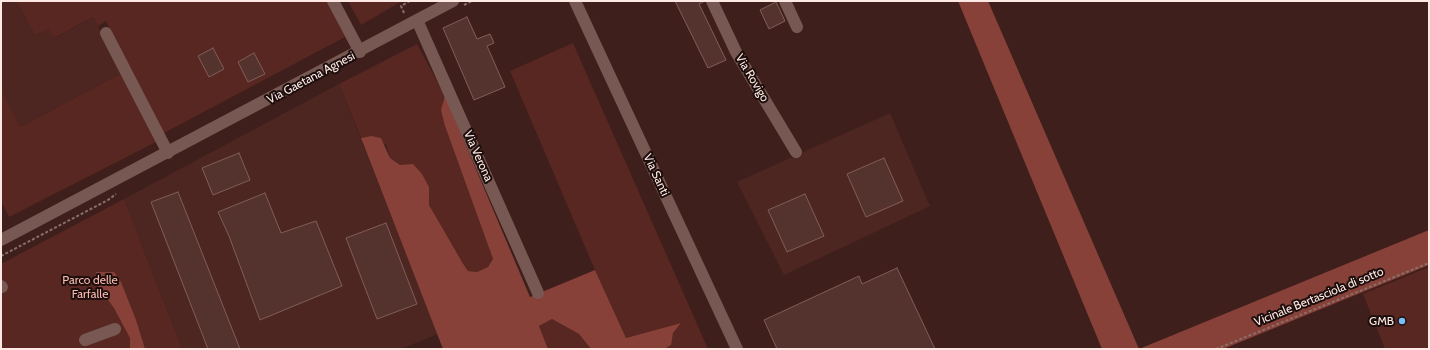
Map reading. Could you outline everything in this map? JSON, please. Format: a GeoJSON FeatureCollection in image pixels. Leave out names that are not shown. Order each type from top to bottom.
{"type":"FeatureCollection","features":[{"type":"Feature","properties":{"kind":"street"},"geometry":{"type":"LineString","coordinates":[[333,1],[360,52]]}},
{"type":"Feature","properties":{"kind":"street","name":"Via Gaetana Agnesi"},"geometry":{"type":"LineString","coordinates":[[1,240],[360,52],[453,1]]}},
{"type":"Feature","properties":{"kind":"street","name":"Via Santi"},"geometry":{"type":"LineString","coordinates":[[575,1],[737,349]]}},
{"type":"Feature","properties":{"kind":"street","name":"Via Rovigo"},"geometry":{"type":"LineString","coordinates":[[712,1],[736,52],[796,152]]}},
{"type":"Feature","properties":{"kind":"street"},"geometry":{"type":"LineString","coordinates":[[785,1],[797,27]]}},
{"type":"Feature","properties":{"kind":"street","name":"Via Verona"},"geometry":{"type":"LineString","coordinates":[[417,20],[538,293]]}},
{"type":"Feature","properties":{"kind":"street"},"geometry":{"type":"LineString","coordinates":[[106,33],[168,153]]}},
{"type":"Feature","properties":{"kind":"street"},"geometry":{"type":"LineString","coordinates":[[84,340],[114,329]]}},
{"type":"Feature","properties":{"kind":"path","name":"Vicinale Bertasciola di sotto"},"geometry":{"type":"LineString","coordinates":[[1216,349],[1429,263]]}},
{"type":"Feature","properties":{"kind":"shaded area"},"geometry":{"type":"Polygon","coordinates":[[[1,1],[16,1],[35,35],[49,28],[55,38],[93,17],[122,73],[20,127],[1,89],[1,1]]]}},
{"type":"Feature","properties":{"kind":"shaded area"},"geometry":{"type":"Polygon","coordinates":[[[958,1],[988,1],[1139,349],[1102,349],[958,1]]]}},
{"type":"Feature","properties":{"kind":"shaded area"},"geometry":{"type":"Polygon","coordinates":[[[339,84],[438,334],[401,349],[182,349],[124,199],[339,84]]]}},
{"type":"Feature","properties":{"kind":"shaded area"},"geometry":{"type":"Polygon","coordinates":[[[445,96],[530,297],[595,270],[626,338],[681,323],[673,333],[671,345],[664,349],[591,349],[579,334],[552,319],[539,326],[548,349],[443,349],[361,138],[371,136],[381,138],[390,158],[400,165],[413,164],[422,174],[429,187],[429,205],[468,271],[477,272],[488,267],[493,259],[445,126],[441,110],[445,96]]]}},
{"type":"Feature","properties":{"kind":"shaded area"},"geometry":{"type":"Polygon","coordinates":[[[890,113],[930,206],[784,275],[737,182],[890,113]]]}},
{"type":"Feature","properties":{"kind":"shaded area"},"geometry":{"type":"Polygon","coordinates":[[[1429,230],[1429,265],[1223,349],[1139,349],[1429,230]]]}},
{"type":"Feature","properties":{"kind":"shaded area"},"geometry":{"type":"Polygon","coordinates":[[[96,272],[114,272],[121,282],[136,320],[145,349],[130,349],[130,338],[114,308],[95,282],[96,272]]]}},
{"type":"Feature","properties":{"kind":"green space"},"geometry":{"type":"Polygon","coordinates":[[[16,1],[327,1],[345,37],[164,133],[106,21],[98,26],[93,17],[54,38],[49,29],[35,35],[16,1]]]}},
{"type":"Feature","properties":{"kind":"green space"},"geometry":{"type":"Polygon","coordinates":[[[348,1],[402,1],[361,25],[348,1]]]}},
{"type":"Feature","properties":{"kind":"green space"},"geometry":{"type":"Polygon","coordinates":[[[573,43],[708,349],[664,349],[670,345],[673,333],[681,323],[626,338],[595,270],[510,71],[573,43]]]}},
{"type":"Feature","properties":{"kind":"green space"},"geometry":{"type":"Polygon","coordinates":[[[417,44],[445,96],[445,126],[493,259],[488,267],[477,272],[468,271],[439,226],[429,205],[429,187],[413,165],[400,165],[390,158],[386,145],[371,136],[361,138],[339,84],[417,44]]]}},
{"type":"Feature","properties":{"kind":"green space"},"geometry":{"type":"Polygon","coordinates":[[[122,73],[156,142],[9,217],[1,201],[1,89],[20,127],[122,73]]]}},
{"type":"Feature","properties":{"kind":"green space","name":"Parco delle Farfalle"},"geometry":{"type":"Polygon","coordinates":[[[124,199],[182,349],[1,349],[1,264],[124,199]]]}},
{"type":"Feature","properties":{"kind":"green space","name":"GMB"},"geometry":{"type":"Polygon","coordinates":[[[1429,267],[1429,349],[1385,349],[1363,294],[1429,267]]]}},
{"type":"Feature","properties":{"kind":"green space"},"geometry":{"type":"Polygon","coordinates":[[[552,319],[579,334],[591,349],[548,349],[539,326],[552,319]]]}},
{"type":"Feature","properties":{"kind":"building"},"geometry":{"type":"Polygon","coordinates":[[[675,1],[705,1],[699,4],[726,60],[708,68],[675,1]]]}},
{"type":"Feature","properties":{"kind":"building"},"geometry":{"type":"Polygon","coordinates":[[[776,2],[785,21],[769,29],[760,10],[776,2]]]}},
{"type":"Feature","properties":{"kind":"building"},"geometry":{"type":"Polygon","coordinates":[[[467,17],[477,39],[490,34],[494,43],[487,46],[505,87],[474,100],[443,28],[467,17]]]}},
{"type":"Feature","properties":{"kind":"building"},"geometry":{"type":"Polygon","coordinates":[[[213,48],[224,69],[209,77],[198,56],[213,48]]]}},
{"type":"Feature","properties":{"kind":"building"},"geometry":{"type":"Polygon","coordinates":[[[254,53],[265,74],[248,82],[238,62],[254,53]]]}},
{"type":"Feature","properties":{"kind":"building"},"geometry":{"type":"Polygon","coordinates":[[[239,153],[250,180],[213,195],[202,168],[239,153]]]}},
{"type":"Feature","properties":{"kind":"building"},"geometry":{"type":"Polygon","coordinates":[[[884,158],[903,201],[866,217],[847,174],[884,158]]]}},
{"type":"Feature","properties":{"kind":"building"},"geometry":{"type":"Polygon","coordinates":[[[178,192],[240,349],[208,349],[151,202],[178,192]]]}},
{"type":"Feature","properties":{"kind":"building"},"geometry":{"type":"Polygon","coordinates":[[[265,193],[281,233],[316,221],[342,286],[260,320],[229,236],[218,212],[265,193]]]}},
{"type":"Feature","properties":{"kind":"building"},"geometry":{"type":"Polygon","coordinates":[[[805,194],[824,236],[787,252],[768,210],[805,194]]]}},
{"type":"Feature","properties":{"kind":"building"},"geometry":{"type":"Polygon","coordinates":[[[386,223],[417,304],[377,319],[346,238],[386,223]]]}},
{"type":"Feature","properties":{"kind":"building"},"geometry":{"type":"Polygon","coordinates":[[[897,268],[935,349],[777,349],[764,320],[859,276],[862,284],[897,268]]]}},
{"type":"Feature","properties":{"kind":"place","name":"GMB"},"geometry":{"type":"Point","coordinates":[1402,321]}}]}
